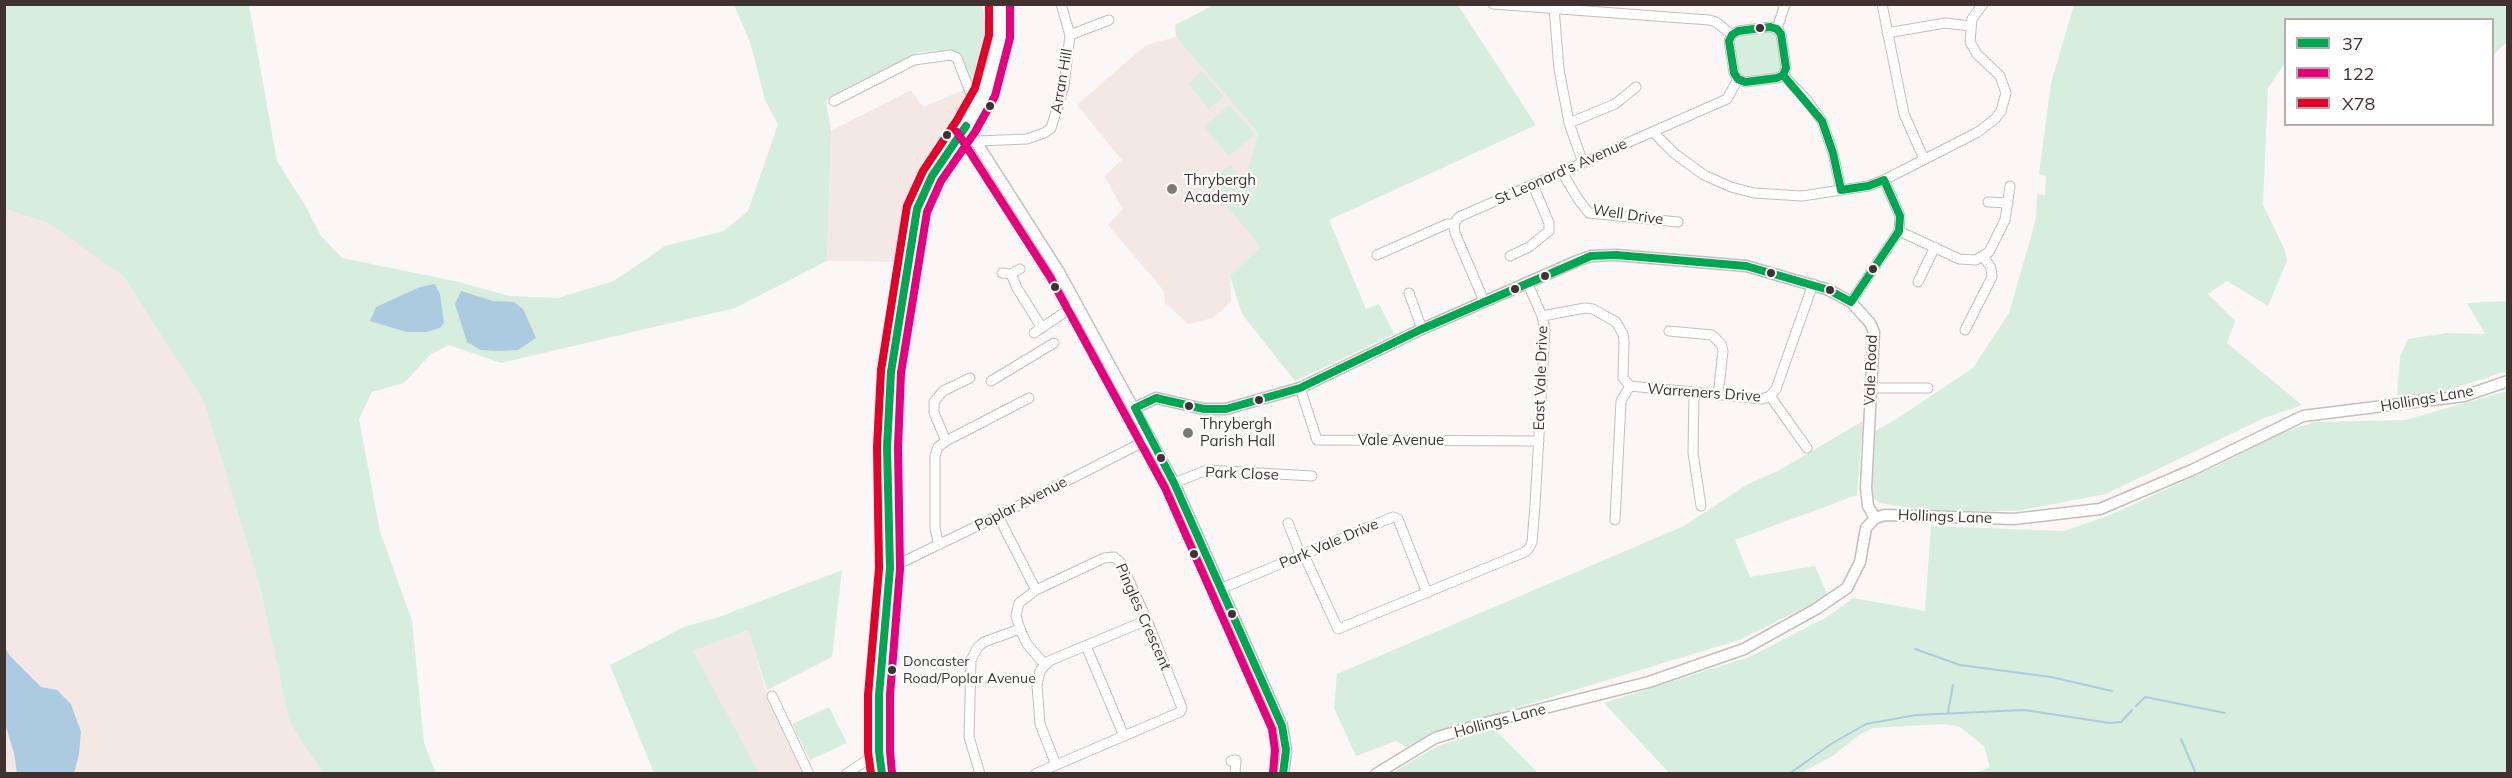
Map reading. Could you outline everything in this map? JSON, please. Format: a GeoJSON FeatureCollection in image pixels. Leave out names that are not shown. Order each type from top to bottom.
{"type":"FeatureCollection","features":[{"type":"Feature","properties":{"kind":"main road"},"geometry":{"type":"LineString","coordinates":[[882,774],[879,752],[881,658],[890,568],[888,395],[914,225],[922,194],[985,92],[1000,36],[999,4]]}},
{"type":"Feature","properties":{"kind":"street"},"geometry":{"type":"LineString","coordinates":[[1061,4],[1070,35]]}},
{"type":"Feature","properties":{"kind":"street"},"geometry":{"type":"LineString","coordinates":[[1493,4],[1628,9],[1709,20],[1716,22],[1732,35]]}},
{"type":"Feature","properties":{"kind":"street"},"geometry":{"type":"LineString","coordinates":[[1777,29],[1785,4]]}},
{"type":"Feature","properties":{"kind":"street"},"geometry":{"type":"LineString","coordinates":[[1882,4],[1904,114],[1924,159]]}},
{"type":"Feature","properties":{"kind":"street"},"geometry":{"type":"LineString","coordinates":[[1653,132],[1684,162],[1704,175],[1731,187],[1784,197],[1868,186],[1884,180],[1988,126],[1995,119],[2004,102],[2005,86],[2000,76],[1973,49],[1970,26],[1977,10],[1983,4]]}},
{"type":"Feature","properties":{"kind":"street"},"geometry":{"type":"LineString","coordinates":[[1554,8],[1559,69],[1569,123],[1583,163]]}},
{"type":"Feature","properties":{"kind":"street","name":"Arran Hill"},"geometry":{"type":"LineString","coordinates":[[977,141],[1027,139],[1051,128],[1064,86],[1070,35],[1109,20]]}},
{"type":"Feature","properties":{"kind":"street"},"geometry":{"type":"LineString","coordinates":[[1887,33],[1945,23],[1970,26]]}},
{"type":"Feature","properties":{"kind":"street"},"geometry":{"type":"LineString","coordinates":[[1759,28],[1777,29],[1781,34],[1786,68],[1783,75],[1777,78],[1745,82],[1738,79],[1734,73],[1729,41],[1732,35],[1738,31],[1759,28]]}},
{"type":"Feature","properties":{"kind":"street"},"geometry":{"type":"LineString","coordinates":[[834,101],[914,60],[951,55],[957,58],[972,97]]}},
{"type":"Feature","properties":{"kind":"street"},"geometry":{"type":"LineString","coordinates":[[1783,75],[1822,121],[1833,153],[1841,190]]}},
{"type":"Feature","properties":{"kind":"street","name":"St Leonard's Avenue"},"geometry":{"type":"LineString","coordinates":[[1377,255],[1447,224],[1454,224],[1459,217],[1727,99],[1738,79]]}},
{"type":"Feature","properties":{"kind":"street"},"geometry":{"type":"LineString","coordinates":[[1569,123],[1615,104],[1636,87]]}},
{"type":"Feature","properties":{"kind":"street"},"geometry":{"type":"LineString","coordinates":[[966,126],[1077,304],[1174,483],[1282,726],[1286,750],[1283,774]]}},
{"type":"Feature","properties":{"kind":"street","name":"Well Drive"},"geometry":{"type":"LineString","coordinates":[[1562,172],[1589,213],[1678,222]]}},
{"type":"Feature","properties":{"kind":"street"},"geometry":{"type":"LineString","coordinates":[[1851,302],[1899,231],[1900,216],[1884,180]]}},
{"type":"Feature","properties":{"kind":"street"},"geometry":{"type":"LineString","coordinates":[[1509,256],[1529,247],[1549,231],[1549,223],[1533,185]]}},
{"type":"Feature","properties":{"kind":"street"},"geometry":{"type":"LineString","coordinates":[[1899,231],[1959,259],[1976,260],[1984,256],[1993,246],[2005,220],[2010,186]]}},
{"type":"Feature","properties":{"kind":"street"},"geometry":{"type":"LineString","coordinates":[[1988,202],[2008,203]]}},
{"type":"Feature","properties":{"kind":"street"},"geometry":{"type":"LineString","coordinates":[[1454,224],[1455,233],[1484,301]]}},
{"type":"Feature","properties":{"kind":"street"},"geometry":{"type":"LineString","coordinates":[[1918,282],[1935,247]]}},
{"type":"Feature","properties":{"kind":"street","name":"Vale Road"},"geometry":{"type":"LineString","coordinates":[[1135,408],[1156,398],[1204,409],[1226,409],[1300,388],[1422,329],[1591,256],[1616,255],[1746,266],[1829,290],[1851,302],[1870,323],[1874,332],[1866,488],[1868,506],[1875,518]]}},
{"type":"Feature","properties":{"kind":"street"},"geometry":{"type":"LineString","coordinates":[[1965,330],[1992,277],[1991,268],[1984,256]]}},
{"type":"Feature","properties":{"kind":"street"},"geometry":{"type":"LineString","coordinates":[[991,381],[1051,345],[1038,330],[1011,272]]}},
{"type":"Feature","properties":{"kind":"street","name":"East Vale Drive"},"geometry":{"type":"LineString","coordinates":[[1427,593],[1525,552],[1529,548],[1533,533],[1545,330],[1542,316],[1527,282]]}},
{"type":"Feature","properties":{"kind":"street","name":"Warreners Drive"},"geometry":{"type":"LineString","coordinates":[[1542,316],[1585,308],[1593,309],[1616,322],[1623,334],[1624,342],[1623,378],[1630,387],[1762,399],[1770,396],[1776,389],[1813,284]]}},
{"type":"Feature","properties":{"kind":"street"},"geometry":{"type":"LineString","coordinates":[[1409,293],[1422,329]]}},
{"type":"Feature","properties":{"kind":"street"},"geometry":{"type":"LineString","coordinates":[[1038,330],[1077,304]]}},
{"type":"Feature","properties":{"kind":"street"},"geometry":{"type":"LineString","coordinates":[[1669,331],[1712,335],[1721,344],[1723,351],[1718,395]]}},
{"type":"Feature","properties":{"kind":"street"},"geometry":{"type":"LineString","coordinates":[[946,441],[933,413],[934,402],[943,391],[970,378]]}},
{"type":"Feature","properties":{"kind":"street","name":"Hollings Lane"},"geometry":{"type":"LineString","coordinates":[[1376,774],[1435,738],[1489,722],[1649,682],[1744,649],[1816,609],[1847,588],[1860,562],[1866,528],[1875,518],[1885,515],[2014,519],[2100,509],[2192,470],[2303,416],[2464,396],[2508,381]]}},
{"type":"Feature","properties":{"kind":"street"},"geometry":{"type":"LineString","coordinates":[[1615,520],[1621,401],[1630,387]]}},
{"type":"Feature","properties":{"kind":"street","name":"Vale Avenue"},"geometry":{"type":"LineString","coordinates":[[1300,388],[1317,440],[1539,441]]}},
{"type":"Feature","properties":{"kind":"street"},"geometry":{"type":"LineString","coordinates":[[1871,388],[1928,388]]}},
{"type":"Feature","properties":{"kind":"street"},"geometry":{"type":"LineString","coordinates":[[1694,393],[1693,453],[1701,507]]}},
{"type":"Feature","properties":{"kind":"street"},"geometry":{"type":"LineString","coordinates":[[1770,396],[1807,448]]}},
{"type":"Feature","properties":{"kind":"street"},"geometry":{"type":"LineString","coordinates":[[939,545],[935,535],[934,456],[938,447],[1029,398]]}},
{"type":"Feature","properties":{"kind":"street","name":"Poplar Avenue"},"geometry":{"type":"LineString","coordinates":[[890,568],[1151,438]]}},
{"type":"Feature","properties":{"kind":"street","name":"Park Close"},"geometry":{"type":"LineString","coordinates":[[1174,483],[1208,470],[1312,477]]}},
{"type":"Feature","properties":{"kind":"street"},"geometry":{"type":"LineString","coordinates":[[998,516],[1036,590]]}},
{"type":"Feature","properties":{"kind":"street","name":"Park Vale Drive"},"geometry":{"type":"LineString","coordinates":[[1220,589],[1393,517],[1396,518],[1427,593]]}},
{"type":"Feature","properties":{"kind":"street"},"geometry":{"type":"LineString","coordinates":[[1288,523],[1338,629],[1427,593]]}},
{"type":"Feature","properties":{"kind":"street","name":"Pingles Crescent"},"geometry":{"type":"LineString","coordinates":[[1020,628],[1016,616],[1024,597],[1104,558],[1114,557],[1121,563],[1147,620],[1182,711],[1124,736]]}},
{"type":"Feature","properties":{"kind":"street"},"geometry":{"type":"LineString","coordinates":[[1056,765],[1040,724],[1038,708],[1038,678],[1045,665],[1147,620]]}},
{"type":"Feature","properties":{"kind":"street"},"geometry":{"type":"LineString","coordinates":[[980,774],[969,737],[971,660],[978,647],[984,642],[1020,628],[1027,644],[1045,665]]}},
{"type":"Feature","properties":{"kind":"street"},"geometry":{"type":"LineString","coordinates":[[1035,774],[1124,736],[1086,646]]}},
{"type":"Feature","properties":{"kind":"street"},"geometry":{"type":"LineString","coordinates":[[772,696],[809,774]]}},
{"type":"Feature","properties":{"kind":"street"},"geometry":{"type":"LineString","coordinates":[[846,774],[879,752]]}},
{"type":"Feature","properties":{"kind":"street"},"geometry":{"type":"LineString","coordinates":[[1231,761],[1236,760],[1235,774]]}},
{"type":"Feature","properties":{"kind":"shaded area","name":"Thrybergh Academy"},"geometry":{"type":"Polygon","coordinates":[[[1176,37],[1258,133],[1245,179],[1262,247],[1230,276],[1231,302],[1213,318],[1188,324],[1165,303],[1164,291],[1108,225],[1123,209],[1104,176],[1122,160],[1077,105],[1146,45],[1176,37]]]}},
{"type":"Feature","properties":{"kind":"shaded area"},"geometry":{"type":"Polygon","coordinates":[[[973,86],[971,105],[914,197],[906,262],[827,261],[831,131],[911,90],[923,107],[973,86]]]}},
{"type":"Feature","properties":{"kind":"shaded area"},"geometry":{"type":"Polygon","coordinates":[[[5,209],[48,223],[124,277],[204,402],[259,583],[290,724],[323,773],[5,774],[5,209]]]}},
{"type":"Feature","properties":{"kind":"shaded area"},"geometry":{"type":"Polygon","coordinates":[[[748,630],[766,691],[807,773],[759,773],[692,651],[748,630]]]}},
{"type":"Feature","properties":{"kind":"green space"},"geometry":{"type":"Polygon","coordinates":[[[5,5],[249,5],[277,161],[321,236],[342,258],[459,282],[509,296],[558,298],[614,281],[665,246],[724,231],[748,211],[778,124],[765,100],[750,42],[734,5],[983,5],[987,51],[973,86],[956,51],[919,52],[826,101],[831,131],[827,261],[735,308],[501,363],[449,345],[431,354],[404,383],[372,392],[359,419],[380,532],[412,620],[424,743],[436,773],[323,773],[290,724],[259,583],[204,402],[124,277],[48,223],[5,209],[5,5]]]}},
{"type":"Feature","properties":{"kind":"green space"},"geometry":{"type":"Polygon","coordinates":[[[1214,5],[1458,5],[1536,125],[1329,220],[1366,309],[1379,304],[1394,334],[1295,381],[1242,314],[1230,276],[1261,247],[1221,199],[1245,179],[1258,133],[1176,37],[1175,25],[1214,5]]]}},
{"type":"Feature","properties":{"kind":"green space"},"geometry":{"type":"Polygon","coordinates":[[[2074,5],[2507,5],[2507,42],[2494,54],[2494,18],[2284,18],[2284,64],[2268,88],[2263,205],[2285,250],[2287,261],[2268,306],[2227,281],[2208,294],[2235,321],[2227,343],[2302,405],[2262,419],[2106,494],[2017,511],[1931,511],[1879,503],[1870,494],[1873,432],[1973,368],[2009,313],[2036,219],[2037,194],[2045,195],[2046,176],[2039,174],[2051,83],[2074,5]]]}},
{"type":"Feature","properties":{"kind":"green space"},"geometry":{"type":"Polygon","coordinates":[[[1769,32],[1775,34],[1777,38],[1781,68],[1776,73],[1744,77],[1738,72],[1734,42],[1740,36],[1769,32]]]}},
{"type":"Feature","properties":{"kind":"green space"},"geometry":{"type":"Polygon","coordinates":[[[1202,71],[1224,96],[1209,109],[1188,84],[1202,71]]]}},
{"type":"Feature","properties":{"kind":"green space"},"geometry":{"type":"Polygon","coordinates":[[[1229,105],[1255,134],[1229,156],[1204,127],[1229,105]]]}},
{"type":"Feature","properties":{"kind":"green space"},"geometry":{"type":"Polygon","coordinates":[[[1230,165],[1243,179],[1221,198],[1208,184],[1230,165]]]}},
{"type":"Feature","properties":{"kind":"green space"},"geometry":{"type":"Polygon","coordinates":[[[2507,301],[2507,371],[2436,394],[2397,396],[2400,357],[2408,339],[2447,333],[2485,334],[2467,303],[2507,301]]]}},
{"type":"Feature","properties":{"kind":"green space"},"geometry":{"type":"Polygon","coordinates":[[[2507,391],[2507,773],[1976,773],[1990,767],[1984,746],[1960,727],[1945,724],[1873,728],[1859,735],[1834,755],[1801,773],[1669,773],[1604,703],[1749,657],[1827,617],[1853,598],[1925,611],[1931,526],[2064,531],[2108,516],[2219,465],[2284,431],[2316,422],[2405,420],[2507,391]]]}},
{"type":"Feature","properties":{"kind":"green space"},"geometry":{"type":"Polygon","coordinates":[[[1863,421],[1857,495],[1735,540],[1750,577],[1815,566],[1828,596],[1739,640],[1430,734],[1407,747],[1396,741],[1356,756],[1334,708],[1337,674],[1684,526],[1748,484],[1778,471],[1863,421]]]}},
{"type":"Feature","properties":{"kind":"green space"},"geometry":{"type":"Polygon","coordinates":[[[842,570],[832,657],[767,690],[748,630],[693,651],[759,773],[654,773],[610,665],[684,627],[719,617],[842,570]]]}},
{"type":"Feature","properties":{"kind":"green space"},"geometry":{"type":"Polygon","coordinates":[[[829,707],[847,743],[810,760],[792,724],[829,707]]]}},
{"type":"Feature","properties":{"kind":"green space"},"geometry":{"type":"Polygon","coordinates":[[[1495,730],[1538,773],[1392,773],[1440,745],[1495,730]]]}},
{"type":"Feature","properties":{"kind":"water"},"geometry":{"type":"Polygon","coordinates":[[[435,284],[440,294],[444,323],[440,328],[426,332],[407,332],[370,321],[376,307],[420,287],[435,284]]]}},
{"type":"Feature","properties":{"kind":"water"},"geometry":{"type":"Polygon","coordinates":[[[461,291],[493,301],[514,302],[523,309],[536,338],[518,350],[481,350],[467,342],[455,304],[461,291]]]}},
{"type":"Feature","properties":{"kind":"water"},"geometry":{"type":"Polygon","coordinates":[[[4,646],[10,656],[41,687],[57,690],[71,704],[81,732],[74,773],[17,773],[14,753],[5,724],[4,646]]]}},
{"type":"Feature","properties":{"kind":"waterway"},"geometry":{"type":"LineString","coordinates":[[1915,649],[1960,665],[2051,677],[2112,691]]}},
{"type":"Feature","properties":{"kind":"waterway"},"geometry":{"type":"LineString","coordinates":[[1948,712],[1953,685]]}},
{"type":"Feature","properties":{"kind":"waterway"},"geometry":{"type":"LineString","coordinates":[[2136,706],[2145,697],[2225,713]]}},
{"type":"Feature","properties":{"kind":"waterway"},"geometry":{"type":"LineString","coordinates":[[1789,774],[1831,744],[1866,724],[1916,715],[2024,710],[2110,723],[2121,722],[2132,710]]}},
{"type":"Feature","properties":{"kind":"waterway"},"geometry":{"type":"LineString","coordinates":[[2181,739],[2196,774]]}},
{"type":"Feature","properties":{"kind":"transit line","name":"X78"},"geometry":{"type":"LineString","coordinates":[[871,774],[868,752],[868,695],[879,568],[877,447],[881,370],[907,206],[923,171],[975,88],[989,35],[989,4]]}},
{"type":"Feature","properties":{"kind":"transit line","name":"122"},"geometry":{"type":"LineString","coordinates":[[892,773],[890,695],[900,569],[898,447],[901,373],[927,212],[941,181],[975,132],[995,96],[1010,38],[1010,4]]}},
{"type":"Feature","properties":{"kind":"transit line","name":"37"},"geometry":{"type":"LineString","coordinates":[[1770,27],[1777,29],[1781,34],[1786,68],[1783,75],[1777,78],[1745,82],[1738,79],[1734,73],[1729,41],[1732,35],[1738,31],[1770,27]]}},
{"type":"Feature","properties":{"kind":"transit line","name":"37"},"geometry":{"type":"LineString","coordinates":[[1283,774],[1286,750],[1282,726],[1174,483],[1135,408],[1156,398],[1204,409],[1226,409],[1300,388],[1422,329],[1591,256],[1616,255],[1746,266],[1829,290],[1851,302],[1899,231],[1900,216],[1884,180],[1868,186],[1841,190],[1833,153],[1822,121],[1783,75]]}},
{"type":"Feature","properties":{"kind":"transit line","name":"37"},"geometry":{"type":"LineString","coordinates":[[882,774],[879,752],[879,695],[890,568],[887,447],[891,372],[917,209],[932,176],[966,126]]}},
{"type":"Feature","properties":{"kind":"transit line","name":"122"},"geometry":{"type":"LineString","coordinates":[[957,132],[1050,277],[1165,488],[1272,729],[1275,750],[1273,773]]}},
{"type":"Feature","properties":{"kind":"place","name":"Thrybergh Academy"},"geometry":{"type":"Point","coordinates":[1172,189]}},
{"type":"Feature","properties":{"kind":"place","name":"Thrybergh Parish Hall"},"geometry":{"type":"Point","coordinates":[1188,433]}},
{"type":"Feature","properties":{"kind":"place","name":"Doncaster Road/Poplar Avenue"},"geometry":{"type":"Point","coordinates":[892,670]}}]}
